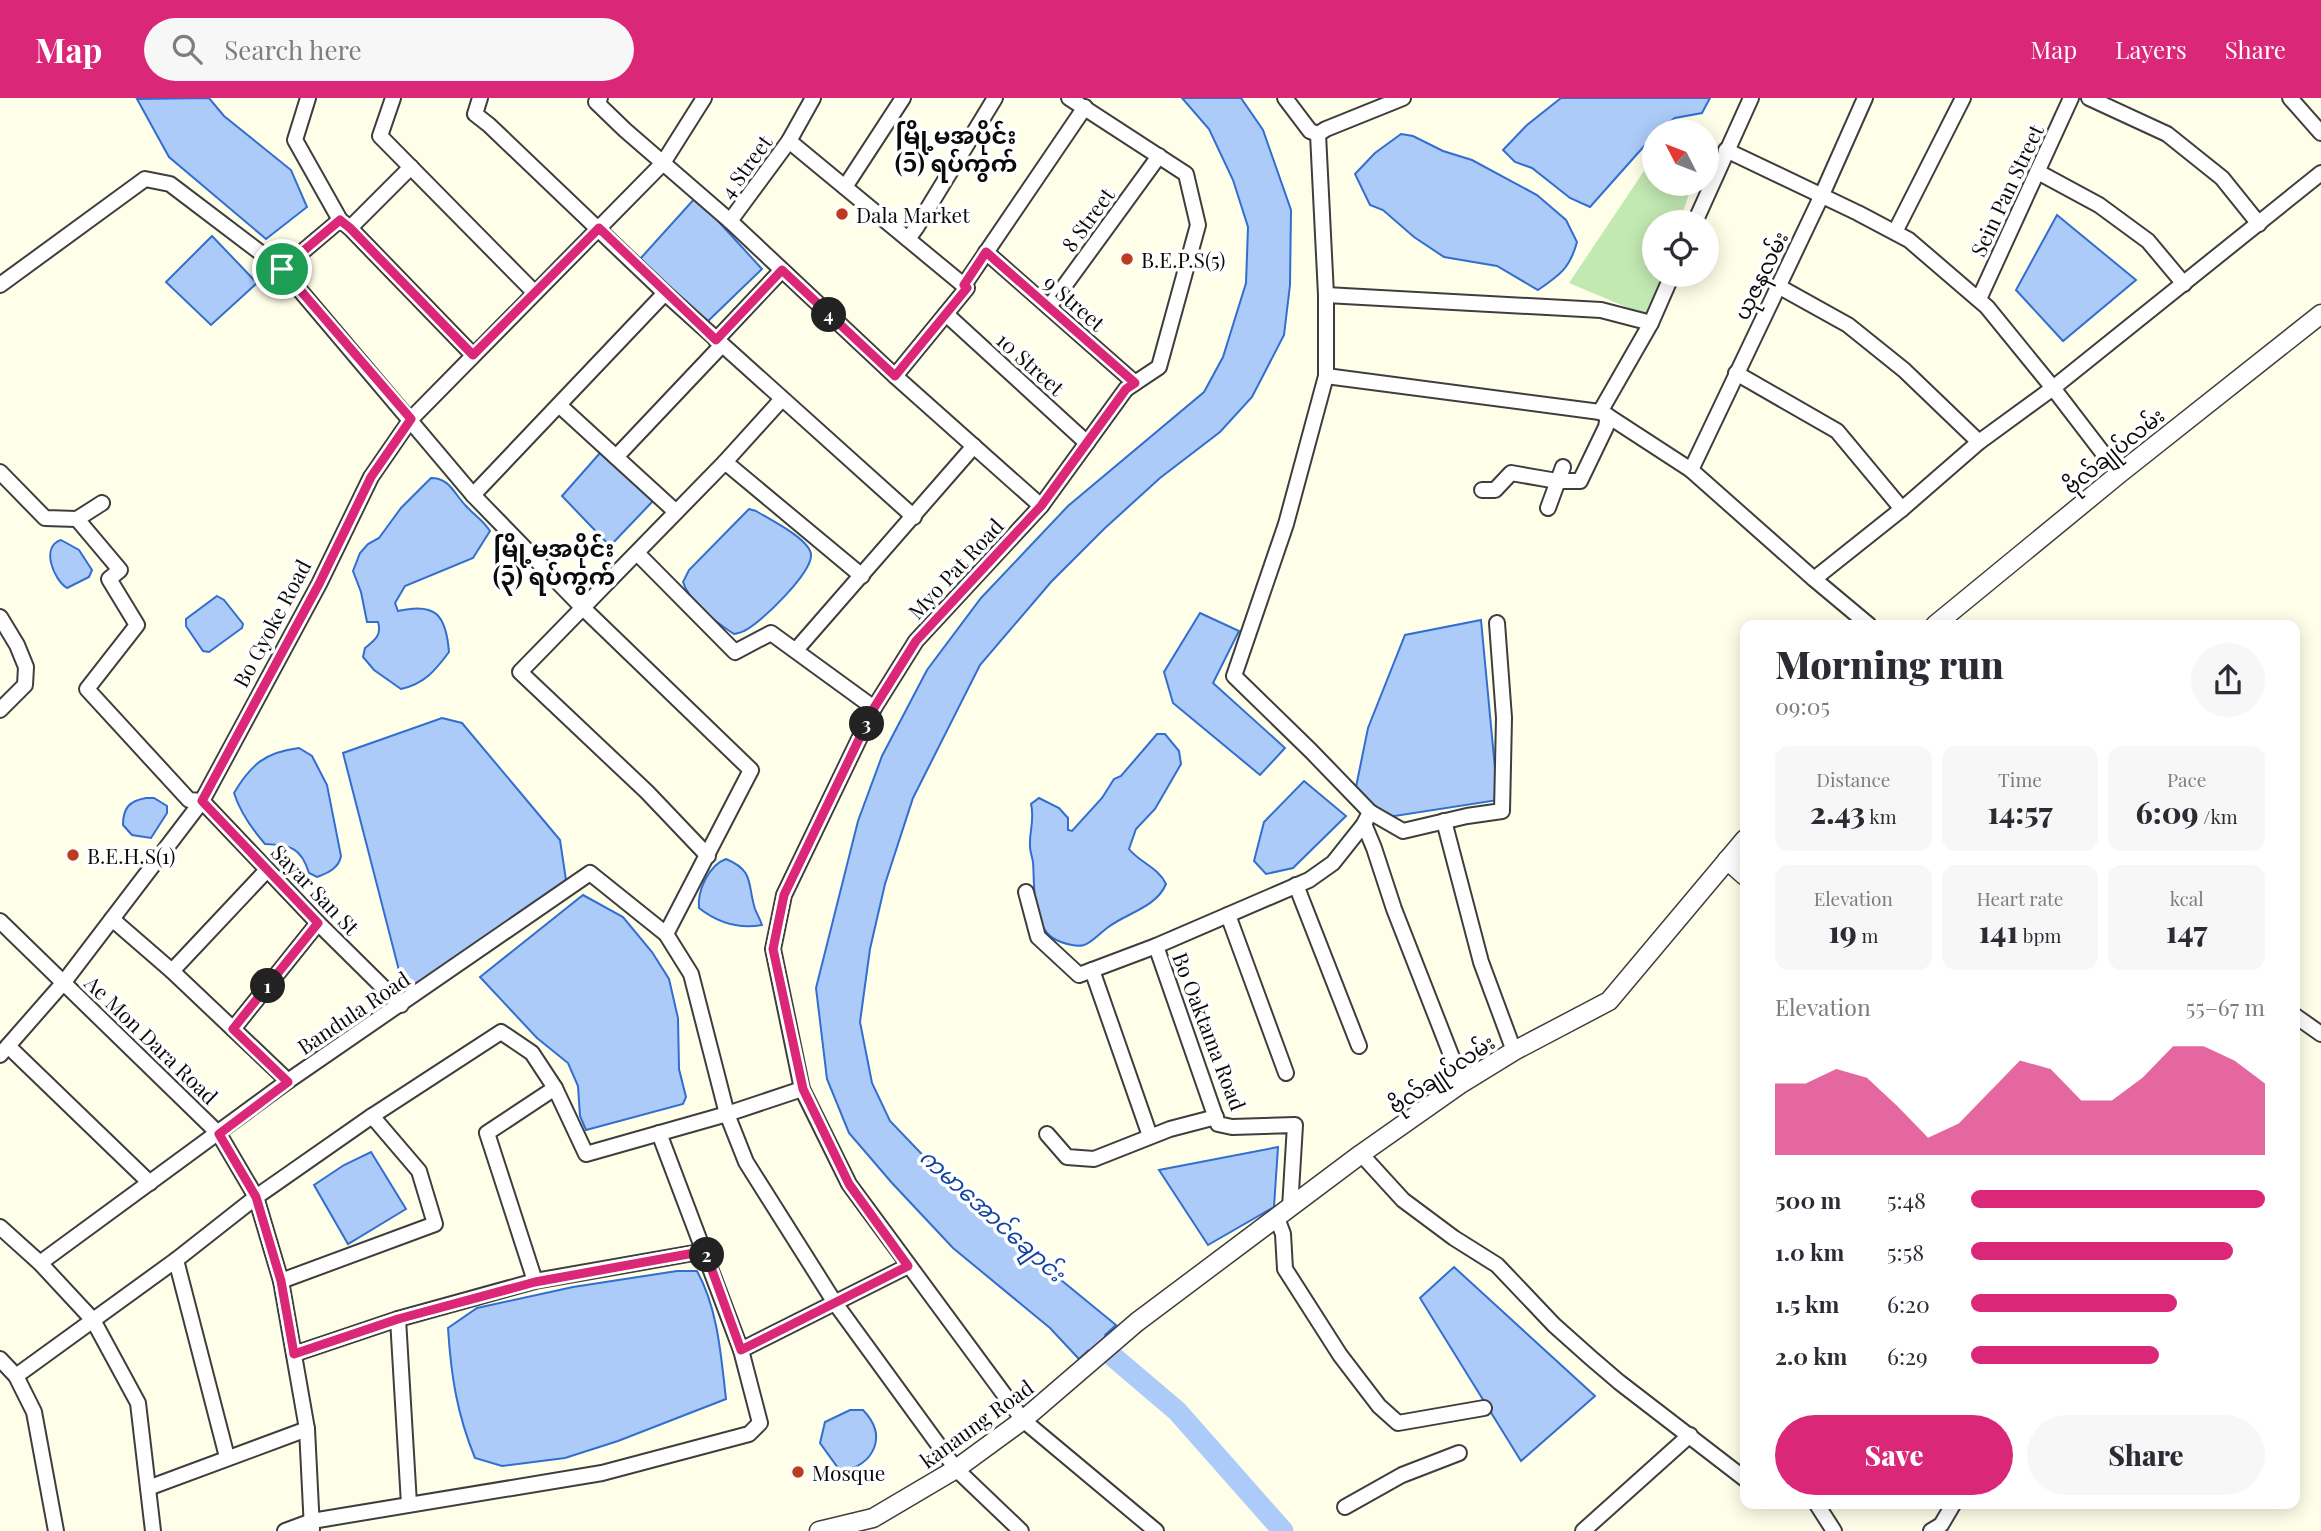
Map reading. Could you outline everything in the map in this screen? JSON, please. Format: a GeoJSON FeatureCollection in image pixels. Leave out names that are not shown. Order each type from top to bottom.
{"type":"FeatureCollection","features":[{"type":"Feature","properties":{"kind":"street"},"geometry":{"type":"LineString","coordinates":[[308,98],[295,140],[345,224],[473,355]]}},
{"type":"Feature","properties":{"kind":"street"},"geometry":{"type":"LineString","coordinates":[[393,98],[380,136],[534,292]]}},
{"type":"Feature","properties":{"kind":"street"},"geometry":{"type":"LineString","coordinates":[[480,98],[475,114],[665,293],[914,517]]}},
{"type":"Feature","properties":{"kind":"street"},"geometry":{"type":"LineString","coordinates":[[600,98],[596,102],[1041,506]]}},
{"type":"Feature","properties":{"kind":"street","name":"Bo Gyoke Road"},"geometry":{"type":"LineString","coordinates":[[4,1051],[64,982],[202,801],[319,584],[371,477],[411,419],[663,163],[704,98]]}},
{"type":"Feature","properties":{"kind":"street","name":"4 Street"},"geometry":{"type":"LineString","coordinates":[[730,221],[789,141],[813,98]]}},
{"type":"Feature","properties":{"kind":"street"},"geometry":{"type":"LineString","coordinates":[[845,187],[903,98]]}},
{"type":"Feature","properties":{"kind":"street"},"geometry":{"type":"LineString","coordinates":[[908,239],[995,98]]}},
{"type":"Feature","properties":{"kind":"street","name":"Myo Pat Road"},"geometry":{"type":"LineString","coordinates":[[1069,98],[1186,174],[1198,225],[1159,367],[1126,389],[1041,506],[916,641],[874,708],[784,895],[773,949],[803,1089],[849,1184],[1023,1420],[1156,1531]]}},
{"type":"Feature","properties":{"kind":"street"},"geometry":{"type":"LineString","coordinates":[[1285,98],[1310,131],[1318,134]]}},
{"type":"Feature","properties":{"kind":"street"},"geometry":{"type":"LineString","coordinates":[[1318,134],[1326,128],[1403,98]]}},
{"type":"Feature","properties":{"kind":"street"},"geometry":{"type":"LineString","coordinates":[[1700,210],[1751,98]]}},
{"type":"Feature","properties":{"kind":"street","name":"ယုဇနလမ်း"},"geometry":{"type":"LineString","coordinates":[[1691,470],[1865,98]]}},
{"type":"Feature","properties":{"kind":"street"},"geometry":{"type":"LineString","coordinates":[[1895,232],[1964,98]]}},
{"type":"Feature","properties":{"kind":"street","name":"Sein Pan Street"},"geometry":{"type":"LineString","coordinates":[[1979,299],[2071,98]]}},
{"type":"Feature","properties":{"kind":"street"},"geometry":{"type":"LineString","coordinates":[[2089,98],[2167,134],[2222,178],[2259,224]]}},
{"type":"Feature","properties":{"kind":"street"},"geometry":{"type":"LineString","coordinates":[[2290,98],[2321,133]]}},
{"type":"Feature","properties":{"kind":"street"},"geometry":{"type":"LineString","coordinates":[[964,285],[1085,107]]}},
{"type":"Feature","properties":{"kind":"street"},"geometry":{"type":"LineString","coordinates":[[1318,134],[1326,295],[1326,376],[1286,524],[1234,676],[1311,751],[1367,818],[1394,909],[1462,1083]]}},
{"type":"Feature","properties":{"kind":"street"},"geometry":{"type":"LineString","coordinates":[[789,141],[967,288],[895,376]]}},
{"type":"Feature","properties":{"kind":"street"},"geometry":{"type":"LineString","coordinates":[[1726,150],[1909,240],[1979,299],[2053,388],[2119,474]]}},
{"type":"Feature","properties":{"kind":"street","name":"8 Street"},"geometry":{"type":"LineString","coordinates":[[1048,307],[1159,156]]}},
{"type":"Feature","properties":{"kind":"street"},"geometry":{"type":"LineString","coordinates":[[282,269],[345,224],[411,167]]}},
{"type":"Feature","properties":{"kind":"street"},"geometry":{"type":"LineString","coordinates":[[2038,172],[2099,205],[2148,241],[2184,284]]}},
{"type":"Feature","properties":{"kind":"street"},"geometry":{"type":"LineString","coordinates":[[1814,579],[1902,509],[1979,442],[2053,388],[2321,173]]}},
{"type":"Feature","properties":{"kind":"street"},"geometry":{"type":"LineString","coordinates":[[0,285],[145,179],[170,184],[282,269],[474,495],[582,607],[751,770],[666,934],[691,974],[727,1114],[746,1162],[835,1304],[956,1469],[1021,1531]]}},
{"type":"Feature","properties":{"kind":"street","name":"9 Street"},"geometry":{"type":"LineString","coordinates":[[986,252],[1135,383]]}},
{"type":"Feature","properties":{"kind":"street"},"geometry":{"type":"LineString","coordinates":[[616,457],[782,270]]}},
{"type":"Feature","properties":{"kind":"street"},"geometry":{"type":"LineString","coordinates":[[1777,286],[1848,325],[1904,370],[1979,442]]}},
{"type":"Feature","properties":{"kind":"street"},"geometry":{"type":"LineString","coordinates":[[1482,490],[1496,490],[1511,473],[1560,474],[1577,482],[1581,480],[1606,426],[1604,414],[1667,287]]}},
{"type":"Feature","properties":{"kind":"street"},"geometry":{"type":"LineString","coordinates":[[474,495],[665,293]]}},
{"type":"Feature","properties":{"kind":"street"},"geometry":{"type":"LineString","coordinates":[[1326,295],[1601,310],[1651,323]]}},
{"type":"Feature","properties":{"kind":"street","name":"10 Street"},"geometry":{"type":"LineString","coordinates":[[946,314],[1087,443]]}},
{"type":"Feature","properties":{"kind":"street","name":"ဗိုလ်ချုပ်လမ်း"},"geometry":{"type":"LineString","coordinates":[[1941,620],[2119,474],[2321,314]]}},
{"type":"Feature","properties":{"kind":"street"},"geometry":{"type":"LineString","coordinates":[[1736,373],[1837,432],[1902,509]]}},
{"type":"Feature","properties":{"kind":"street"},"geometry":{"type":"LineString","coordinates":[[1326,376],[1604,414],[1691,470],[1863,620]]}},
{"type":"Feature","properties":{"kind":"street"},"geometry":{"type":"LineString","coordinates":[[708,856],[647,792],[520,672],[725,462],[782,399]]}},
{"type":"Feature","properties":{"kind":"street"},"geometry":{"type":"LineString","coordinates":[[559,405],[676,512]]}},
{"type":"Feature","properties":{"kind":"street"},"geometry":{"type":"LineString","coordinates":[[796,650],[974,446]]}},
{"type":"Feature","properties":{"kind":"street"},"geometry":{"type":"LineString","coordinates":[[725,462],[862,576]]}},
{"type":"Feature","properties":{"kind":"street"},"geometry":{"type":"LineString","coordinates":[[0,472],[45,518],[77,519],[102,503]]}},
{"type":"Feature","properties":{"kind":"street"},"geometry":{"type":"LineString","coordinates":[[1548,508],[1560,474]]}},
{"type":"Feature","properties":{"kind":"street","name":"Sayar San St"},"geometry":{"type":"LineString","coordinates":[[77,519],[120,570],[108,579],[137,625],[88,689],[189,800],[202,801],[318,923],[401,1005]]}},
{"type":"Feature","properties":{"kind":"street"},"geometry":{"type":"LineString","coordinates":[[637,553],[735,652],[771,633],[874,708]]}},
{"type":"Feature","properties":{"kind":"street"},"geometry":{"type":"LineString","coordinates":[[0,710],[25,685],[26,667],[18,645],[1,621]]}},
{"type":"Feature","properties":{"kind":"street"},"geometry":{"type":"LineString","coordinates":[[1367,818],[1403,831],[1502,811],[1503,718],[1497,623]]}},
{"type":"Feature","properties":{"kind":"street","name":"Bo Oaktama Road"},"geometry":{"type":"LineString","coordinates":[[1284,1213],[1295,1125],[1232,1127],[1218,1124],[1156,946],[1309,880],[1333,863],[1367,818]]}},
{"type":"Feature","properties":{"kind":"street"},"geometry":{"type":"LineString","coordinates":[[1444,821],[1481,962],[1514,1051]]}},
{"type":"Feature","properties":{"kind":"street","name":"ဗိုလ်ချုပ်လမ်း"},"geometry":{"type":"LineString","coordinates":[[1076,1373],[1137,1322],[1361,1154],[1462,1083],[1514,1051],[1609,1001],[1740,845]]}},
{"type":"Feature","properties":{"kind":"street"},"geometry":{"type":"LineString","coordinates":[[1727,860],[1740,872]]}},
{"type":"Feature","properties":{"kind":"street"},"geometry":{"type":"LineString","coordinates":[[172,971],[267,870]]}},
{"type":"Feature","properties":{"kind":"street","name":"Bandula Road"},"geometry":{"type":"LineString","coordinates":[[40,1264],[288,1082],[590,873],[666,934]]}},
{"type":"Feature","properties":{"kind":"street"},"geometry":{"type":"LineString","coordinates":[[1296,886],[1359,1046]]}},
{"type":"Feature","properties":{"kind":"street"},"geometry":{"type":"LineString","coordinates":[[1026,892],[1038,937],[1079,975],[1156,946]]}},
{"type":"Feature","properties":{"kind":"street"},"geometry":{"type":"LineString","coordinates":[[1228,915],[1286,1073]]}},
{"type":"Feature","properties":{"kind":"street"},"geometry":{"type":"LineString","coordinates":[[112,919],[172,971],[288,1082]]}},
{"type":"Feature","properties":{"kind":"street"},"geometry":{"type":"LineString","coordinates":[[233,1029],[318,923]]}},
{"type":"Feature","properties":{"kind":"street","name":"Ae Mon Dara Road"},"geometry":{"type":"LineString","coordinates":[[2,927],[64,982],[219,1134],[256,1197],[281,1281],[307,1429],[312,1526]]}},
{"type":"Feature","properties":{"kind":"street"},"geometry":{"type":"LineString","coordinates":[[1092,970],[1150,1136]]}},
{"type":"Feature","properties":{"kind":"street"},"geometry":{"type":"LineString","coordinates":[[2300,1018],[2321,1034]]}},
{"type":"Feature","properties":{"kind":"street"},"geometry":{"type":"LineString","coordinates":[[16,1376],[176,1260],[256,1197],[372,1116],[501,1032],[532,1053],[555,1088],[586,1154],[727,1114],[803,1089]]}},
{"type":"Feature","properties":{"kind":"street"},"geometry":{"type":"LineString","coordinates":[[4,1051],[150,1183]]}},
{"type":"Feature","properties":{"kind":"street"},"geometry":{"type":"LineString","coordinates":[[535,1282],[487,1133],[555,1088]]}},
{"type":"Feature","properties":{"kind":"street"},"geometry":{"type":"LineString","coordinates":[[281,1281],[435,1224],[419,1171],[372,1116]]}},
{"type":"Feature","properties":{"kind":"street"},"geometry":{"type":"LineString","coordinates":[[1047,1134],[1067,1157],[1085,1160],[1104,1156],[1150,1136],[1216,1117]]}},
{"type":"Feature","properties":{"kind":"street"},"geometry":{"type":"LineString","coordinates":[[285,1531],[409,1504],[602,1473],[749,1434],[760,1423],[741,1350],[659,1133]]}},
{"type":"Feature","properties":{"kind":"street"},"geometry":{"type":"LineString","coordinates":[[1361,1154],[1403,1200],[1454,1238],[1497,1265],[1554,1325],[1591,1358],[1740,1475]]}},
{"type":"Feature","properties":{"kind":"street"},"geometry":{"type":"LineString","coordinates":[[1284,1213],[1285,1269],[1340,1356],[1379,1406],[1398,1423],[1484,1408]]}},
{"type":"Feature","properties":{"kind":"street"},"geometry":{"type":"LineString","coordinates":[[0,1227],[40,1264],[93,1320],[138,1403],[153,1531]]}},
{"type":"Feature","properties":{"kind":"street"},"geometry":{"type":"LineString","coordinates":[[294,1354],[398,1319],[535,1282],[705,1251]]}},
{"type":"Feature","properties":{"kind":"street"},"geometry":{"type":"LineString","coordinates":[[176,1260],[227,1457]]}},
{"type":"Feature","properties":{"kind":"street"},"geometry":{"type":"LineString","coordinates":[[741,1350],[908,1266]]}},
{"type":"Feature","properties":{"kind":"street"},"geometry":{"type":"LineString","coordinates":[[398,1319],[409,1504]]}},
{"type":"Feature","properties":{"kind":"street"},"geometry":{"type":"LineString","coordinates":[[0,1359],[16,1376],[34,1412],[56,1531]]}},
{"type":"Feature","properties":{"kind":"street","name":"kanaung Road"},"geometry":{"type":"LineString","coordinates":[[819,1531],[873,1518],[956,1469],[1023,1420],[1076,1373]]}},
{"type":"Feature","properties":{"kind":"street"},"geometry":{"type":"LineString","coordinates":[[148,1488],[307,1429]]}},
{"type":"Feature","properties":{"kind":"street"},"geometry":{"type":"LineString","coordinates":[[1583,1531],[1690,1435]]}},
{"type":"Feature","properties":{"kind":"street"},"geometry":{"type":"LineString","coordinates":[[1345,1507],[1402,1475],[1459,1454]]}},
{"type":"Feature","properties":{"kind":"street"},"geometry":{"type":"LineString","coordinates":[[1820,1509],[1834,1531]]}},
{"type":"Feature","properties":{"kind":"street"},"geometry":{"type":"LineString","coordinates":[[1931,1531],[1941,1525],[1950,1509]]}},
{"type":"Feature","properties":{"kind":"green space"},"geometry":{"type":"Polygon","coordinates":[[[1642,174],[1642,196],[1688,196],[1684,210],[1642,210],[1642,287],[1659,287],[1650,317],[1569,283],[1642,174]]]}},
{"type":"Feature","properties":{"kind":"water"},"geometry":{"type":"Polygon","coordinates":[[[209,98],[224,116],[291,170],[307,207],[266,239],[169,157],[137,99],[209,98]]]}},
{"type":"Feature","properties":{"kind":"water"},"geometry":{"type":"Polygon","coordinates":[[[1182,98],[1241,98],[1263,130],[1291,210],[1290,285],[1284,335],[1252,397],[1220,432],[1160,478],[1104,529],[1051,582],[980,665],[913,798],[885,884],[870,949],[860,1022],[872,1083],[890,1121],[1000,1230],[1116,1325],[1079,1359],[1050,1328],[953,1248],[849,1133],[827,1079],[816,988],[858,821],[882,756],[927,670],[981,598],[1068,506],[1204,392],[1223,357],[1246,283],[1248,227],[1233,180],[1209,129],[1182,98]]]}},
{"type":"Feature","properties":{"kind":"water"},"geometry":{"type":"Polygon","coordinates":[[[1561,98],[1710,98],[1702,113],[1674,119],[1642,119],[1642,148],[1590,207],[1570,198],[1532,168],[1515,162],[1503,150],[1527,125],[1561,98]]]}},
{"type":"Feature","properties":{"kind":"water"},"geometry":{"type":"Polygon","coordinates":[[[1401,134],[1413,136],[1443,151],[1472,160],[1537,195],[1566,220],[1577,242],[1563,270],[1538,290],[1497,266],[1444,257],[1414,237],[1383,210],[1370,205],[1355,174],[1375,153],[1401,134]]]}},
{"type":"Feature","properties":{"kind":"water"},"geometry":{"type":"Polygon","coordinates":[[[696,197],[762,269],[707,322],[640,259],[696,197]]]}},
{"type":"Feature","properties":{"kind":"water"},"geometry":{"type":"Polygon","coordinates":[[[2057,215],[2136,280],[2063,341],[2016,290],[2057,215]]]}},
{"type":"Feature","properties":{"kind":"water"},"geometry":{"type":"Polygon","coordinates":[[[212,236],[257,283],[211,325],[166,282],[212,236]]]}},
{"type":"Feature","properties":{"kind":"water"},"geometry":{"type":"Polygon","coordinates":[[[600,453],[653,501],[610,546],[562,496],[600,453]]]}},
{"type":"Feature","properties":{"kind":"water"},"geometry":{"type":"Polygon","coordinates":[[[431,478],[447,484],[490,531],[473,558],[405,586],[395,603],[398,611],[422,608],[437,614],[445,629],[449,652],[428,676],[401,689],[374,670],[363,657],[365,648],[377,637],[379,627],[378,622],[367,622],[361,592],[353,571],[360,553],[368,544],[379,538],[401,508],[431,478]]]}},
{"type":"Feature","properties":{"kind":"water"},"geometry":{"type":"Polygon","coordinates":[[[749,509],[796,535],[811,554],[804,573],[784,597],[752,626],[734,634],[697,604],[683,582],[689,570],[749,509]]]}},
{"type":"Feature","properties":{"kind":"water"},"geometry":{"type":"Polygon","coordinates":[[[61,540],[79,550],[92,570],[89,577],[67,588],[54,571],[50,556],[51,549],[61,540]]]}},
{"type":"Feature","properties":{"kind":"water"},"geometry":{"type":"Polygon","coordinates":[[[217,596],[224,600],[243,624],[242,628],[209,652],[203,651],[186,626],[186,619],[217,596]]]}},
{"type":"Feature","properties":{"kind":"water"},"geometry":{"type":"Polygon","coordinates":[[[1200,613],[1239,631],[1213,683],[1285,748],[1260,775],[1173,703],[1164,672],[1200,613]]]}},
{"type":"Feature","properties":{"kind":"water"},"geometry":{"type":"Polygon","coordinates":[[[1481,620],[1498,800],[1382,818],[1356,787],[1368,728],[1405,635],[1481,620]]]}},
{"type":"Feature","properties":{"kind":"water"},"geometry":{"type":"Polygon","coordinates":[[[442,718],[462,723],[560,840],[566,880],[416,985],[403,986],[343,753],[442,718]]]}},
{"type":"Feature","properties":{"kind":"water"},"geometry":{"type":"Polygon","coordinates":[[[1157,734],[1165,734],[1179,751],[1181,764],[1155,809],[1136,829],[1129,849],[1159,874],[1166,884],[1148,905],[1107,928],[1087,944],[1076,946],[1061,942],[1051,937],[1044,929],[1036,908],[1030,848],[1031,804],[1039,798],[1059,808],[1068,818],[1068,830],[1072,831],[1102,798],[1114,779],[1121,776],[1157,734]]]}},
{"type":"Feature","properties":{"kind":"water"},"geometry":{"type":"Polygon","coordinates":[[[299,748],[312,756],[327,785],[341,856],[335,867],[317,877],[309,873],[302,858],[293,849],[265,844],[247,820],[234,793],[260,761],[277,753],[299,748]]]}},
{"type":"Feature","properties":{"kind":"water"},"geometry":{"type":"Polygon","coordinates":[[[1304,781],[1346,816],[1293,868],[1266,874],[1254,861],[1264,822],[1304,781]]]}},
{"type":"Feature","properties":{"kind":"water"},"geometry":{"type":"Polygon","coordinates":[[[146,798],[154,798],[167,806],[167,813],[151,838],[132,835],[123,825],[128,806],[146,798]]]}},
{"type":"Feature","properties":{"kind":"water"},"geometry":{"type":"Polygon","coordinates":[[[726,859],[742,868],[746,874],[762,925],[729,924],[699,908],[705,879],[714,867],[726,859]]]}},
{"type":"Feature","properties":{"kind":"water"},"geometry":{"type":"Polygon","coordinates":[[[583,895],[623,917],[652,952],[669,979],[678,1018],[679,1069],[686,1097],[683,1104],[586,1130],[580,1116],[578,1086],[568,1063],[537,1038],[480,977],[583,895]]]}},
{"type":"Feature","properties":{"kind":"water"},"geometry":{"type":"Polygon","coordinates":[[[1278,1147],[1274,1207],[1208,1245],[1159,1170],[1278,1147]]]}},
{"type":"Feature","properties":{"kind":"water"},"geometry":{"type":"Polygon","coordinates":[[[371,1152],[406,1209],[348,1244],[314,1185],[344,1165],[371,1152]]]}},
{"type":"Feature","properties":{"kind":"water"},"geometry":{"type":"Polygon","coordinates":[[[1454,1267],[1595,1396],[1521,1461],[1420,1298],[1454,1267]]]}},
{"type":"Feature","properties":{"kind":"water"},"geometry":{"type":"Polygon","coordinates":[[[677,1271],[697,1271],[710,1301],[726,1399],[618,1441],[565,1458],[502,1466],[475,1458],[456,1394],[448,1328],[477,1308],[573,1287],[677,1271]]]}},
{"type":"Feature","properties":{"kind":"water"},"geometry":{"type":"Polygon","coordinates":[[[850,1410],[863,1410],[871,1420],[876,1439],[874,1448],[862,1463],[841,1472],[820,1443],[825,1422],[850,1410]]]}},
{"type":"Feature","properties":{"kind":"waterway","name":"ကမာအောင်ချောင်း"},"geometry":{"type":"LineString","coordinates":[[1090,1337],[1177,1411],[1283,1531]]}},
{"type":"Feature","properties":{"kind":"place","name":"Dala Market"},"geometry":{"type":"Point","coordinates":[842,214]}},
{"type":"Feature","properties":{"kind":"place","name":"B.E.P.S(5)"},"geometry":{"type":"Point","coordinates":[1127,259]}},
{"type":"Feature","properties":{"kind":"place","name":"B.E.H.S(1)"},"geometry":{"type":"Point","coordinates":[73,855]}},
{"type":"Feature","properties":{"kind":"place","name":"Mosque"},"geometry":{"type":"Point","coordinates":[798,1472]}},
{"type":"Feature","properties":{"kind":"district","name":"မြို့မအပိုင်း (၁) ရပ်ကွက်"},"geometry":{"type":"Point","coordinates":[956,148]}},
{"type":"Feature","properties":{"kind":"district","name":"မြို့မအပိုင်း (၃) ရပ်ကွက်"},"geometry":{"type":"Point","coordinates":[554,561]}},
{"type":"Feature","properties":{"kind":"route"},"geometry":{"type":"LineString","coordinates":[[340,220],[473,355],[599,228],[716,340],[782,270],[895,376],[967,288],[964,285],[986,252],[1135,383],[1126,389],[1041,506],[916,641],[874,708],[784,895],[773,949],[803,1089],[849,1184],[908,1266],[741,1350],[705,1251],[535,1282],[398,1319],[294,1354],[281,1281],[256,1197],[219,1134],[288,1082],[233,1029],[318,923],[202,801],[319,584],[371,477],[411,419],[282,269],[340,220]]}}]}
